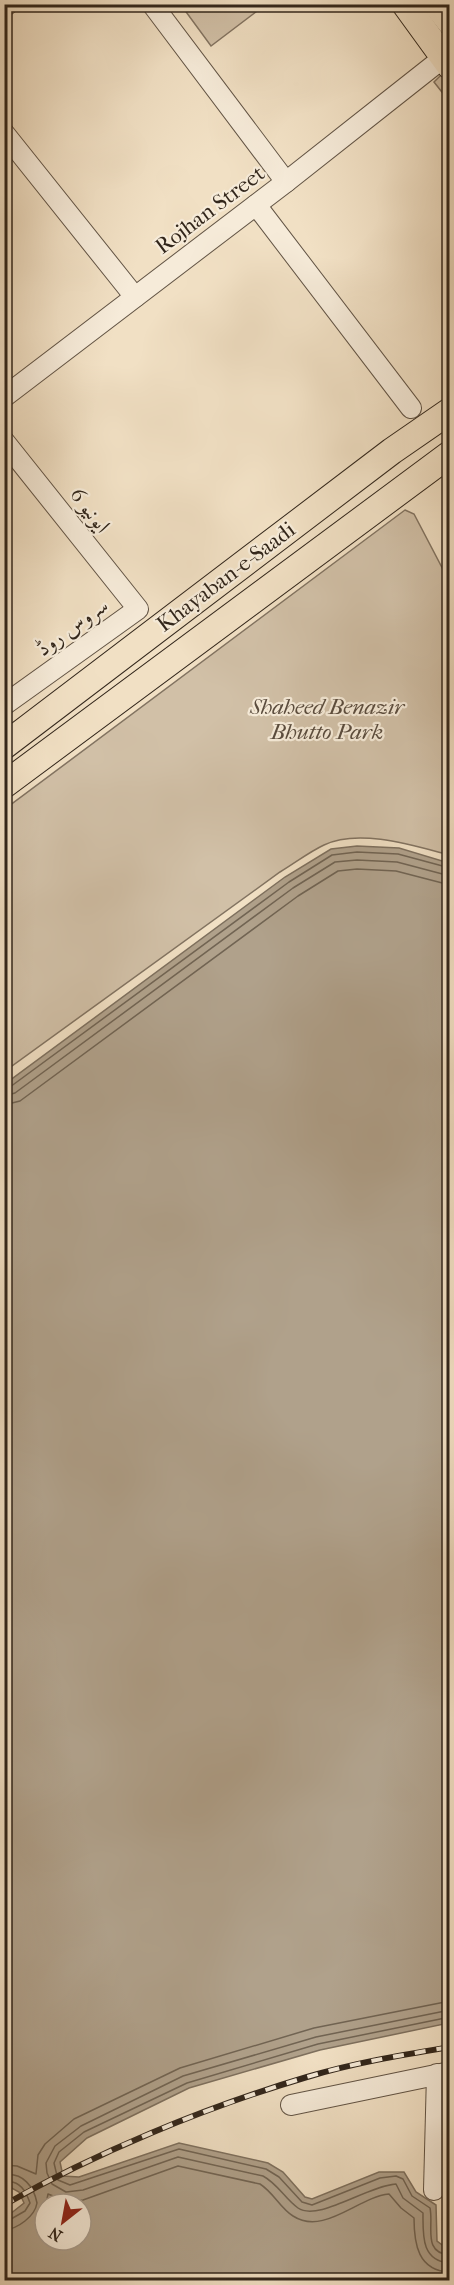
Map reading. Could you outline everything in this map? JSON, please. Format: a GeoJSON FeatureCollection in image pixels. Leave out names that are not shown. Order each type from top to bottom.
{"type":"FeatureCollection","features":[{"type":"Feature","properties":{"kind":"main road"},"geometry":{"type":"LineString","coordinates":[[405,4],[446,62]]}},
{"type":"Feature","properties":{"kind":"main road"},"geometry":{"type":"LineString","coordinates":[[436,4],[450,22]]}},
{"type":"Feature","properties":{"kind":"main road","name":"Khayaban-e-Saadi"},"geometry":{"type":"LineString","coordinates":[[4,746],[392,451],[450,411]]}},
{"type":"Feature","properties":{"kind":"main road","name":"Khayaban-e-Saadi"},"geometry":{"type":"LineString","coordinates":[[4,785],[450,454]]}},
{"type":"Feature","properties":{"kind":"street"},"geometry":{"type":"LineString","coordinates":[[4,7],[8,4]]}},
{"type":"Feature","properties":{"kind":"street"},"geometry":{"type":"LineString","coordinates":[[152,4],[286,182]]}},
{"type":"Feature","properties":{"kind":"street","name":"Rojhan Street"},"geometry":{"type":"LineString","coordinates":[[4,397],[446,62]]}},
{"type":"Feature","properties":{"kind":"street"},"geometry":{"type":"LineString","coordinates":[[4,133],[135,297]]}},
{"type":"Feature","properties":{"kind":"street"},"geometry":{"type":"LineString","coordinates":[[256,205],[411,408]]}},
{"type":"Feature","properties":{"kind":"street","name":"ایونیو 6"},"geometry":{"type":"LineString","coordinates":[[4,441],[138,609]]}},
{"type":"Feature","properties":{"kind":"street","name":"سروس روڈ"},"geometry":{"type":"LineString","coordinates":[[4,705],[138,609]]}},
{"type":"Feature","properties":{"kind":"street"},"geometry":{"type":"LineString","coordinates":[[291,2105],[443,2073],[434,2190]]}},
{"type":"Feature","properties":{"kind":"green space"},"geometry":{"type":"Polygon","coordinates":[[[181,5],[265,5],[211,46],[181,5]]]}},
{"type":"Feature","properties":{"kind":"green space"},"geometry":{"type":"Polygon","coordinates":[[[441,75],[445,76],[449,82],[449,101],[434,82],[441,75]]]}},
{"type":"Feature","properties":{"kind":"green space","name":"Shaheed Benazir Bhutto Park"},"geometry":{"type":"Polygon","coordinates":[[[405,510],[414,514],[449,581],[449,855],[404,843],[370,838],[338,840],[324,845],[280,872],[5,1071],[5,809],[405,510]]]}},
{"type":"Feature","properties":{"kind":"water"},"geometry":{"type":"Polygon","coordinates":[[[357,846],[399,848],[449,863],[449,2023],[320,2050],[189,2088],[87,2138],[60,2162],[63,2176],[79,2177],[179,2143],[268,2163],[283,2172],[305,2197],[312,2199],[379,2172],[404,2172],[416,2192],[436,2205],[437,2241],[449,2250],[449,2280],[5,2280],[5,2218],[24,2203],[19,2192],[10,2187],[4,2190],[5,1084],[285,877],[331,849],[357,846]]]}},
{"type":"Feature","properties":{"kind":"railway"},"geometry":{"type":"LineString","coordinates":[[4,2205],[113,2150],[230,2102],[342,2068],[450,2047]]}}]}
